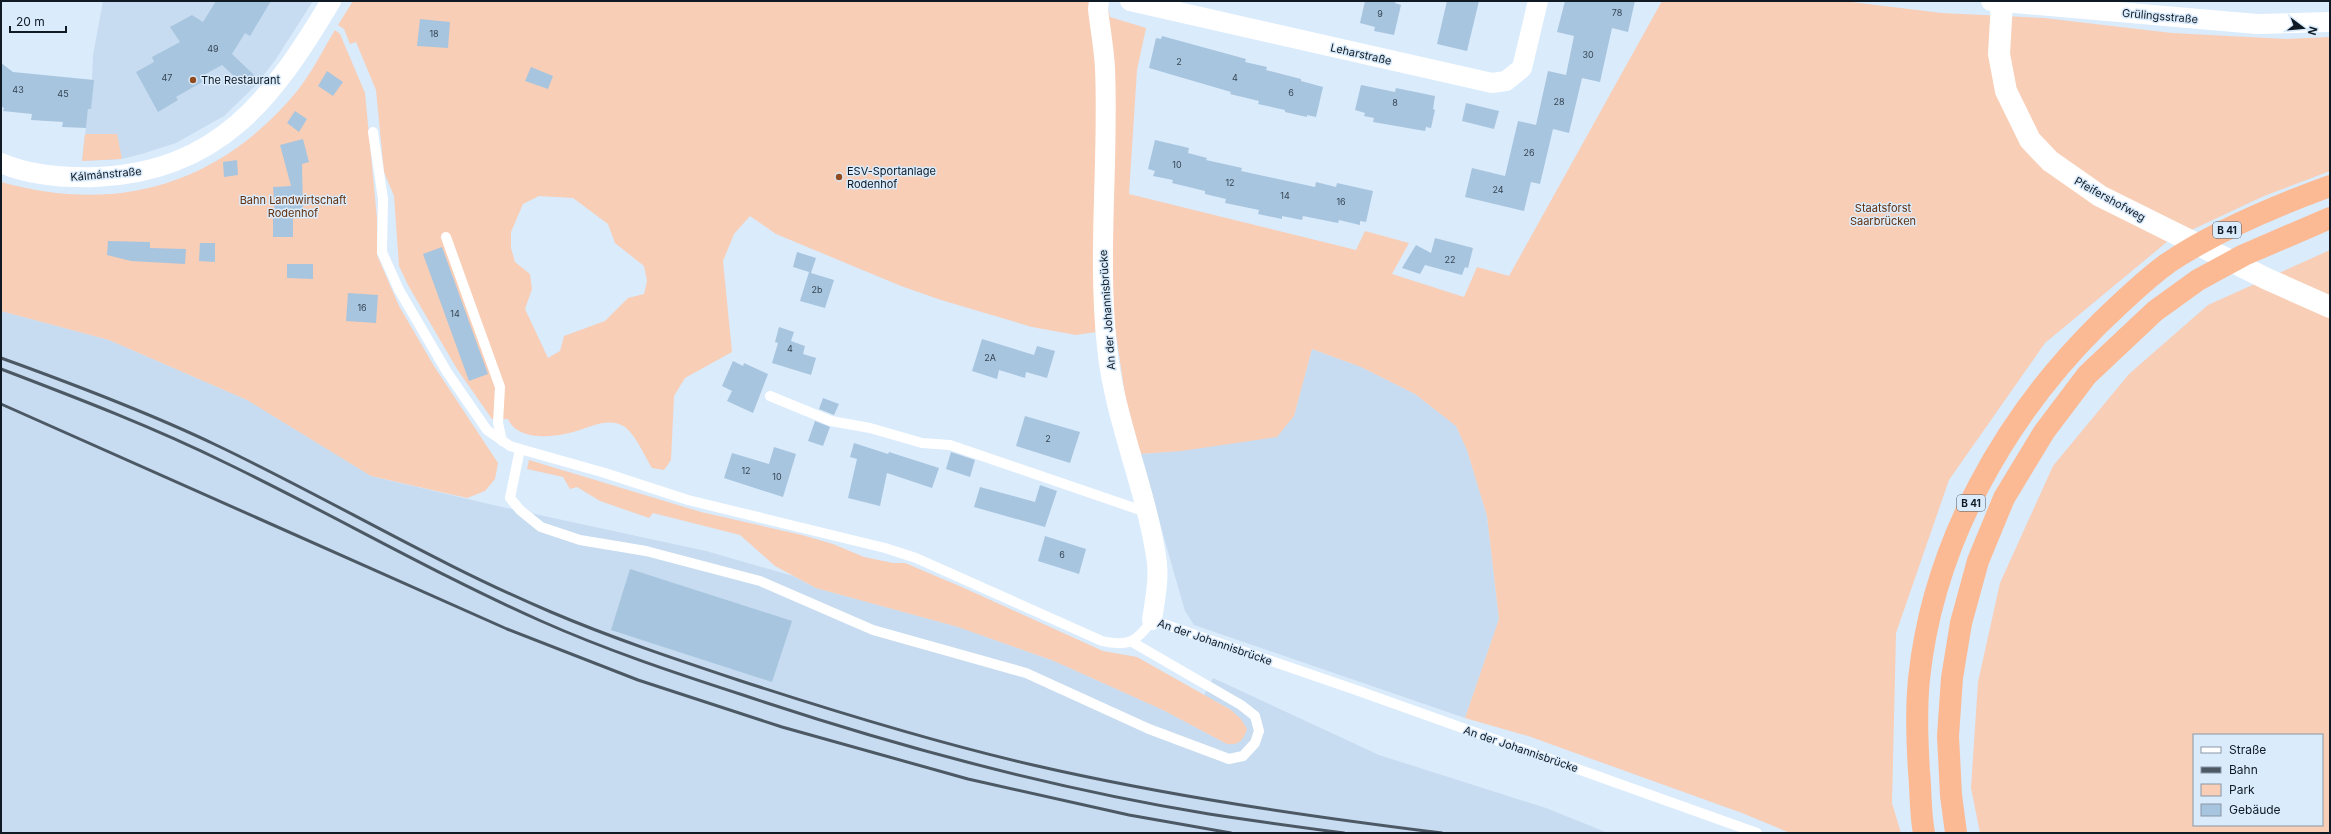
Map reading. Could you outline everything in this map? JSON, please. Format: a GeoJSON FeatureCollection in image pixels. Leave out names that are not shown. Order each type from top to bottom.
{"type":"FeatureCollection","features":[{"type":"Feature","properties":{"kind":"highway","name":"B 41"},"geometry":{"type":"LineString","coordinates":[[1924,833],[1918,744],[1919,679],[1929,618],[1949,551],[1976,493],[2023,411],[2070,352],[2130,294],[2168,263],[2220,234],[2288,202],[2330,186]]}},
{"type":"Feature","properties":{"kind":"highway","name":"B 41"},"geometry":{"type":"LineString","coordinates":[[1956,833],[1950,795],[1948,736],[1952,678],[1961,623],[1978,561],[2004,498],[2044,432],[2087,376],[2155,311],[2198,280],[2244,255],[2303,228],[2330,218]]}},
{"type":"Feature","properties":{"kind":"street","name":"Kálmánstraße"},"geometry":{"type":"LineString","coordinates":[[1,163],[12,168],[55,178],[107,176],[134,174],[160,167],[192,154],[217,140],[235,126],[267,95],[290,67],[332,1]]}},
{"type":"Feature","properties":{"kind":"street","name":"An der Johannisbrücke"},"geometry":{"type":"LineString","coordinates":[[1099,1],[1098,9],[1105,74],[1106,143],[1102,250],[1107,347],[1114,393],[1157,557],[1157,590],[1152,620]]}},
{"type":"Feature","properties":{"kind":"street","name":"Leharstraße"},"geometry":{"type":"LineString","coordinates":[[1130,1],[1492,83],[1506,81],[1522,68],[1538,1]]}},
{"type":"Feature","properties":{"kind":"street","name":"Grülingsstraße"},"geometry":{"type":"LineString","coordinates":[[1998,1],[2257,24],[2330,22]]}},
{"type":"Feature","properties":{"kind":"street","name":"Pfeifershofweg"},"geometry":{"type":"LineString","coordinates":[[1998,1],[1999,64],[2006,91],[2030,140],[2050,161],[2100,196],[2267,279],[2330,307]]}},
{"type":"Feature","properties":{"kind":"lane"},"geometry":{"type":"LineString","coordinates":[[373,132],[383,199],[382,252],[399,290],[447,372],[487,430],[502,441],[520,450],[605,473],[688,500],[885,548],[923,561],[1102,641],[1116,644],[1132,642],[1143,633],[1152,620]]}},
{"type":"Feature","properties":{"kind":"lane"},"geometry":{"type":"LineString","coordinates":[[446,237],[500,386],[498,423],[502,441]]}},
{"type":"Feature","properties":{"kind":"lane"},"geometry":{"type":"LineString","coordinates":[[770,396],[831,421],[870,428],[922,444],[950,445],[1146,512]]}},
{"type":"Feature","properties":{"kind":"lane"},"geometry":{"type":"LineString","coordinates":[[520,450],[510,498],[520,510],[541,527],[580,540],[646,550],[760,581],[873,630],[1026,673],[1198,749],[1229,759],[1243,756],[1255,743],[1259,731],[1254,716],[1241,705],[1132,642]]}},
{"type":"Feature","properties":{"kind":"lane","name":"An der Johannisbrücke"},"geometry":{"type":"LineString","coordinates":[[1152,620],[1371,695],[1757,833]]}},
{"type":"Feature","properties":{"kind":"shaded area"},"geometry":{"type":"Polygon","coordinates":[[[103,1],[313,1],[276,59],[256,85],[224,116],[176,143],[145,153],[122,159],[82,161],[88,109],[91,109],[93,55],[103,1]]]}},
{"type":"Feature","properties":{"kind":"shaded area"},"geometry":{"type":"Polygon","coordinates":[[[1,311],[109,340],[247,400],[371,476],[493,505],[706,551],[793,576],[816,588],[958,627],[1054,661],[1163,710],[1227,744],[1231,710],[1204,695],[1213,678],[1379,755],[1546,808],[1608,833],[1,833],[1,311]]]}},
{"type":"Feature","properties":{"kind":"shaded area"},"geometry":{"type":"Polygon","coordinates":[[[1312,349],[1361,367],[1415,394],[1456,426],[1467,450],[1487,516],[1499,619],[1465,718],[1194,625],[1185,611],[1140,454],[1181,451],[1294,416],[1312,349]]]}},
{"type":"Feature","properties":{"kind":"green space","name":"Staatsforst Saarbrücken"},"geometry":{"type":"Polygon","coordinates":[[[353,1],[1095,1],[1108,8],[1110,17],[1146,28],[1137,70],[1129,194],[1356,250],[1365,231],[1409,243],[1392,274],[1464,297],[1477,267],[1509,276],[1662,1],[1843,1],[1942,13],[2044,18],[2172,33],[2286,39],[2330,37],[2330,171],[2264,196],[2168,241],[2045,343],[1949,480],[1896,633],[1892,803],[1901,833],[1790,833],[1742,813],[1528,736],[1465,718],[1499,619],[1487,516],[1467,450],[1456,426],[1415,394],[1361,367],[1312,349],[1294,416],[1277,437],[1181,451],[1140,454],[1125,395],[1115,327],[1095,328],[1096,332],[1076,335],[1032,327],[941,300],[901,286],[776,234],[750,216],[734,234],[723,261],[732,352],[685,378],[674,396],[671,460],[664,470],[652,468],[633,436],[625,427],[618,424],[611,422],[597,424],[561,435],[535,436],[519,431],[512,426],[508,419],[492,419],[457,369],[408,285],[399,266],[394,196],[384,172],[376,90],[356,42],[350,44],[344,29],[338,25],[353,1]],[[539,196],[523,204],[511,232],[511,248],[515,262],[530,274],[532,289],[525,309],[548,358],[560,351],[564,336],[605,321],[628,298],[644,294],[647,281],[644,266],[615,243],[608,224],[573,198],[539,196]]]}},
{"type":"Feature","properties":{"kind":"green space","name":"Bahn Landwirtschaft Rodenhof"},"geometry":{"type":"Polygon","coordinates":[[[335,30],[340,34],[365,93],[377,219],[377,255],[399,306],[434,366],[498,463],[495,479],[485,491],[467,498],[371,476],[247,400],[109,340],[1,311],[1,182],[44,191],[86,195],[126,192],[164,184],[201,169],[236,149],[268,122],[298,90],[313,68],[335,30]]]}},
{"type":"Feature","properties":{"kind":"green space"},"geometry":{"type":"Polygon","coordinates":[[[85,134],[117,134],[122,159],[82,161],[85,134]]]}},
{"type":"Feature","properties":{"kind":"green space"},"geometry":{"type":"Polygon","coordinates":[[[2330,250],[2330,833],[1980,833],[1971,788],[1978,682],[2000,583],[2053,466],[2129,374],[2208,305],[2330,250]]]}},
{"type":"Feature","properties":{"kind":"green space"},"geometry":{"type":"Polygon","coordinates":[[[529,460],[701,512],[802,535],[833,544],[864,557],[893,563],[905,563],[1103,651],[1137,657],[1231,710],[1241,719],[1247,729],[1244,736],[1238,743],[1227,744],[1163,710],[1054,661],[958,627],[816,588],[775,566],[740,535],[653,513],[649,518],[600,501],[577,487],[570,489],[563,477],[527,469],[529,460]]]}},
{"type":"Feature","properties":{"kind":"building"},"geometry":{"type":"Polygon","coordinates":[[[216,1],[271,1],[250,36],[245,33],[232,54],[255,76],[245,86],[222,65],[200,77],[202,82],[176,97],[178,100],[158,112],[136,72],[154,62],[152,57],[180,42],[170,27],[192,15],[203,22],[216,1]]]}},
{"type":"Feature","properties":{"kind":"building"},"geometry":{"type":"Polygon","coordinates":[[[1365,1],[1395,1],[1395,3],[1401,5],[1394,35],[1374,31],[1375,27],[1360,23],[1365,1]]]}},
{"type":"Feature","properties":{"kind":"building"},"geometry":{"type":"Polygon","coordinates":[[[1447,1],[1479,1],[1467,51],[1437,44],[1447,1]]]}},
{"type":"Feature","properties":{"kind":"building"},"geometry":{"type":"Polygon","coordinates":[[[1565,1],[1635,1],[1628,32],[1612,28],[1600,82],[1582,78],[1569,133],[1553,129],[1540,184],[1531,182],[1524,211],[1465,197],[1472,168],[1505,176],[1518,121],[1536,125],[1548,71],[1566,75],[1574,36],[1557,32],[1565,1]]]}},
{"type":"Feature","properties":{"kind":"building"},"geometry":{"type":"Polygon","coordinates":[[[420,19],[450,22],[448,48],[417,46],[420,19]]]}},
{"type":"Feature","properties":{"kind":"building"},"geometry":{"type":"Polygon","coordinates":[[[1162,36],[1246,59],[1245,62],[1267,67],[1266,70],[1301,79],[1301,81],[1323,87],[1316,117],[1307,115],[1307,117],[1285,112],[1285,110],[1258,104],[1259,101],[1230,94],[1231,92],[1149,68],[1156,38],[1161,39],[1162,36]]]}},
{"type":"Feature","properties":{"kind":"building"},"geometry":{"type":"Polygon","coordinates":[[[1,63],[13,72],[94,80],[91,109],[88,109],[86,128],[62,127],[63,122],[31,120],[32,114],[3,111],[4,108],[1,106],[1,63]]]}},
{"type":"Feature","properties":{"kind":"building"},"geometry":{"type":"Polygon","coordinates":[[[531,67],[553,76],[548,89],[525,81],[531,67]]]}},
{"type":"Feature","properties":{"kind":"building"},"geometry":{"type":"Polygon","coordinates":[[[327,71],[343,82],[333,96],[318,86],[327,71]]]}},
{"type":"Feature","properties":{"kind":"building"},"geometry":{"type":"Polygon","coordinates":[[[1361,85],[1395,92],[1396,88],[1435,96],[1433,109],[1435,110],[1431,128],[1426,127],[1425,131],[1373,122],[1374,118],[1364,116],[1365,113],[1355,110],[1361,85]]]}},
{"type":"Feature","properties":{"kind":"building"},"geometry":{"type":"Polygon","coordinates":[[[1466,103],[1499,111],[1494,129],[1462,121],[1466,103]]]}},
{"type":"Feature","properties":{"kind":"building"},"geometry":{"type":"Polygon","coordinates":[[[295,111],[307,119],[299,132],[287,123],[295,111]]]}},
{"type":"Feature","properties":{"kind":"building"},"geometry":{"type":"Polygon","coordinates":[[[303,139],[309,162],[302,164],[303,211],[293,211],[293,237],[273,237],[273,216],[275,216],[273,187],[291,186],[280,145],[303,139]]]}},
{"type":"Feature","properties":{"kind":"building"},"geometry":{"type":"Polygon","coordinates":[[[1155,140],[1189,148],[1188,153],[1207,158],[1206,160],[1242,168],[1241,171],[1315,187],[1316,182],[1336,187],[1337,183],[1373,191],[1366,222],[1360,221],[1360,225],[1339,220],[1338,223],[1303,216],[1302,220],[1282,216],[1282,219],[1258,214],[1259,210],[1225,203],[1226,199],[1205,194],[1205,191],[1172,183],[1173,180],[1153,176],[1155,171],[1148,169],[1155,140]]]}},
{"type":"Feature","properties":{"kind":"building"},"geometry":{"type":"Polygon","coordinates":[[[237,160],[238,175],[224,177],[223,162],[237,160]]]}},
{"type":"Feature","properties":{"kind":"building"},"geometry":{"type":"Polygon","coordinates":[[[1435,238],[1473,248],[1468,268],[1465,267],[1462,275],[1425,265],[1420,274],[1402,268],[1416,245],[1431,253],[1435,238]]]}},
{"type":"Feature","properties":{"kind":"building"},"geometry":{"type":"Polygon","coordinates":[[[108,241],[150,242],[150,248],[186,249],[185,264],[131,261],[107,255],[108,241]]]}},
{"type":"Feature","properties":{"kind":"building"},"geometry":{"type":"Polygon","coordinates":[[[200,243],[215,243],[215,262],[199,261],[200,243]]]}},
{"type":"Feature","properties":{"kind":"building"},"geometry":{"type":"Polygon","coordinates":[[[442,247],[488,374],[469,381],[423,254],[442,247]]]}},
{"type":"Feature","properties":{"kind":"building"},"geometry":{"type":"Polygon","coordinates":[[[797,252],[816,258],[811,273],[834,280],[825,308],[800,301],[809,272],[793,267],[797,252]]]}},
{"type":"Feature","properties":{"kind":"building"},"geometry":{"type":"Polygon","coordinates":[[[287,264],[313,264],[313,279],[287,278],[287,264]]]}},
{"type":"Feature","properties":{"kind":"building"},"geometry":{"type":"Polygon","coordinates":[[[348,293],[378,295],[376,323],[346,321],[348,293]]]}},
{"type":"Feature","properties":{"kind":"building"},"geometry":{"type":"Polygon","coordinates":[[[779,327],[794,332],[791,341],[805,346],[803,354],[816,358],[811,375],[772,363],[778,343],[775,342],[779,327]]]}},
{"type":"Feature","properties":{"kind":"building"},"geometry":{"type":"Polygon","coordinates":[[[982,339],[1034,355],[1037,346],[1055,351],[1047,378],[1026,372],[1025,378],[999,370],[997,379],[972,371],[982,339]]]}},
{"type":"Feature","properties":{"kind":"building"},"geometry":{"type":"Polygon","coordinates":[[[733,361],[743,366],[744,363],[768,374],[753,413],[727,401],[732,391],[722,386],[733,361]]]}},
{"type":"Feature","properties":{"kind":"building"},"geometry":{"type":"Polygon","coordinates":[[[823,398],[839,404],[834,415],[819,409],[823,398]]]}},
{"type":"Feature","properties":{"kind":"building"},"geometry":{"type":"Polygon","coordinates":[[[1025,416],[1080,432],[1070,463],[1016,446],[1025,416]]]}},
{"type":"Feature","properties":{"kind":"building"},"geometry":{"type":"Polygon","coordinates":[[[815,421],[830,427],[823,446],[808,441],[815,421]]]}},
{"type":"Feature","properties":{"kind":"building"},"geometry":{"type":"Polygon","coordinates":[[[854,443],[888,454],[889,452],[939,468],[932,488],[887,473],[880,506],[848,498],[857,459],[850,457],[854,443]]]}},
{"type":"Feature","properties":{"kind":"building"},"geometry":{"type":"Polygon","coordinates":[[[774,447],[796,454],[783,497],[724,478],[732,453],[769,464],[774,447]]]}},
{"type":"Feature","properties":{"kind":"building"},"geometry":{"type":"Polygon","coordinates":[[[951,452],[975,460],[970,477],[946,469],[951,452]]]}},
{"type":"Feature","properties":{"kind":"building"},"geometry":{"type":"Polygon","coordinates":[[[1040,485],[1057,491],[1045,527],[974,507],[980,487],[1035,502],[1040,485]]]}},
{"type":"Feature","properties":{"kind":"building"},"geometry":{"type":"Polygon","coordinates":[[[1045,536],[1086,549],[1079,574],[1038,561],[1045,536]]]}},
{"type":"Feature","properties":{"kind":"building"},"geometry":{"type":"Polygon","coordinates":[[[630,569],[792,621],[772,682],[611,630],[630,569]]]}},
{"type":"Feature","properties":{"kind":"railway"},"geometry":{"type":"LineString","coordinates":[[1,358],[109,398],[214,444],[465,573],[551,612],[620,639],[738,680],[848,715],[1033,765],[1186,796],[1339,820],[1442,833]]}},
{"type":"Feature","properties":{"kind":"railway"},"geometry":{"type":"LineString","coordinates":[[1,369],[171,437],[266,482],[501,603],[590,642],[666,670],[800,714],[916,748],[1032,778],[1150,804],[1260,822],[1344,833]]}},
{"type":"Feature","properties":{"kind":"railway"},"geometry":{"type":"LineString","coordinates":[[1,404],[507,629],[638,680],[782,727],[968,779],[1129,815],[1231,833]]}},
{"type":"Feature","properties":{"kind":"place","name":"The Restaurant"},"geometry":{"type":"Point","coordinates":[193,80]}},
{"type":"Feature","properties":{"kind":"place","name":"ESV-Sportanlage Rodenhof"},"geometry":{"type":"Point","coordinates":[839,177]}}]}
